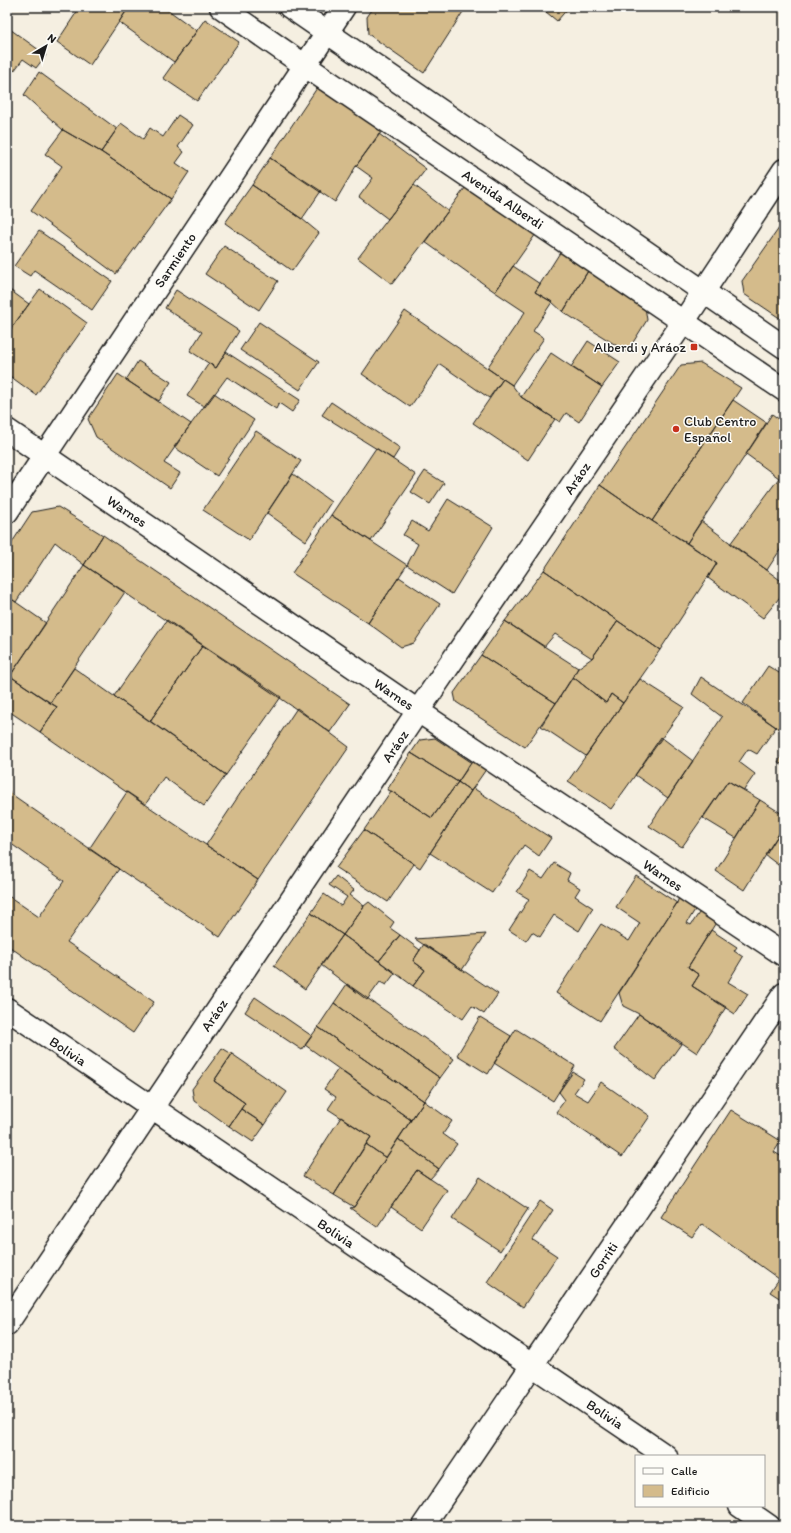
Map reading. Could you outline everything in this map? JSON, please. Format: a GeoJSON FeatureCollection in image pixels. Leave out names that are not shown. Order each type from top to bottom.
{"type":"FeatureCollection","features":[{"type":"Feature","properties":{"kind":"street","name":"Avenida Alberdi"},"geometry":{"type":"LineString","coordinates":[[222,7],[304,65],[784,390]]}},
{"type":"Feature","properties":{"kind":"street"},"geometry":{"type":"LineString","coordinates":[[290,7],[784,347]]}},
{"type":"Feature","properties":{"kind":"street","name":"Sarmiento"},"geometry":{"type":"LineString","coordinates":[[7,512],[344,7]]}},
{"type":"Feature","properties":{"kind":"street","name":"Aráoz"},"geometry":{"type":"LineString","coordinates":[[7,1324],[418,711],[684,321],[784,170]]}},
{"type":"Feature","properties":{"kind":"street","name":"Warnes"},"geometry":{"type":"LineString","coordinates":[[7,430],[418,711],[784,955]]}},
{"type":"Feature","properties":{"kind":"street","name":"Gorriti"},"geometry":{"type":"LineString","coordinates":[[423,1526],[784,994]]}},
{"type":"Feature","properties":{"kind":"street","name":"Bolivia"},"geometry":{"type":"LineString","coordinates":[[7,1009],[665,1455]]}},
{"type":"Feature","properties":{"kind":"street"},"geometry":{"type":"LineString","coordinates":[[741,1507],[769,1526]]}},
{"type":"Feature","properties":{"kind":"building"},"geometry":{"type":"Polygon","coordinates":[[[80,7],[129,7],[90,65],[57,42],[80,7]]]}},
{"type":"Feature","properties":{"kind":"building"},"geometry":{"type":"Polygon","coordinates":[[[129,7],[164,7],[197,31],[174,62],[119,22],[129,7]]]}},
{"type":"Feature","properties":{"kind":"building"},"geometry":{"type":"Polygon","coordinates":[[[374,7],[466,7],[424,73],[368,34],[367,17],[374,7]]]}},
{"type":"Feature","properties":{"kind":"building"},"geometry":{"type":"Polygon","coordinates":[[[540,7],[569,7],[557,21],[540,7]]]}},
{"type":"Feature","properties":{"kind":"building"},"geometry":{"type":"Polygon","coordinates":[[[205,19],[239,42],[197,101],[163,78],[205,19]]]}},
{"type":"Feature","properties":{"kind":"building"},"geometry":{"type":"Polygon","coordinates":[[[7,27],[46,55],[36,68],[23,59],[14,71],[7,66],[7,27]]]}},
{"type":"Feature","properties":{"kind":"building"},"geometry":{"type":"Polygon","coordinates":[[[39,72],[117,129],[101,152],[63,130],[24,95],[39,72]]]}},
{"type":"Feature","properties":{"kind":"building"},"geometry":{"type":"Polygon","coordinates":[[[317,88],[382,131],[356,166],[335,202],[270,158],[317,88]]]}},
{"type":"Feature","properties":{"kind":"building"},"geometry":{"type":"Polygon","coordinates":[[[178,115],[193,125],[178,147],[184,152],[176,163],[189,172],[171,199],[101,152],[121,123],[143,139],[150,128],[163,137],[178,115]]]}},
{"type":"Feature","properties":{"kind":"building"},"geometry":{"type":"Polygon","coordinates":[[[63,130],[101,152],[171,199],[116,274],[31,211],[62,166],[45,154],[63,130]]]}},
{"type":"Feature","properties":{"kind":"building"},"geometry":{"type":"Polygon","coordinates":[[[379,134],[426,169],[388,219],[359,197],[373,178],[356,166],[379,134]]]}},
{"type":"Feature","properties":{"kind":"building"},"geometry":{"type":"Polygon","coordinates":[[[270,158],[321,191],[302,219],[252,185],[270,158]]]}},
{"type":"Feature","properties":{"kind":"building"},"geometry":{"type":"Polygon","coordinates":[[[471,180],[538,231],[495,292],[425,242],[471,180]]]}},
{"type":"Feature","properties":{"kind":"building"},"geometry":{"type":"Polygon","coordinates":[[[252,185],[302,219],[319,233],[292,271],[225,223],[252,185]]]}},
{"type":"Feature","properties":{"kind":"building"},"geometry":{"type":"Polygon","coordinates":[[[414,185],[448,211],[392,284],[358,258],[414,185]]]}},
{"type":"Feature","properties":{"kind":"building"},"geometry":{"type":"Polygon","coordinates":[[[784,221],[784,321],[744,294],[742,281],[784,221]]]}},
{"type":"Feature","properties":{"kind":"building"},"geometry":{"type":"Polygon","coordinates":[[[39,231],[112,281],[92,310],[34,270],[30,276],[14,266],[39,231]]]}},
{"type":"Feature","properties":{"kind":"building"},"geometry":{"type":"Polygon","coordinates":[[[224,246],[278,281],[259,310],[205,274],[224,246]]]}},
{"type":"Feature","properties":{"kind":"building"},"geometry":{"type":"Polygon","coordinates":[[[561,251],[591,266],[563,312],[552,302],[535,292],[561,251]]]}},
{"type":"Feature","properties":{"kind":"building"},"geometry":{"type":"Polygon","coordinates":[[[513,266],[540,284],[535,292],[552,302],[533,331],[544,338],[512,385],[487,368],[525,312],[495,292],[513,266]]]}},
{"type":"Feature","properties":{"kind":"building"},"geometry":{"type":"Polygon","coordinates":[[[591,266],[644,300],[647,320],[627,352],[563,312],[591,266]]]}},
{"type":"Feature","properties":{"kind":"building"},"geometry":{"type":"Polygon","coordinates":[[[7,288],[29,304],[7,334],[7,288]]]}},
{"type":"Feature","properties":{"kind":"building"},"geometry":{"type":"Polygon","coordinates":[[[40,289],[87,323],[36,395],[7,374],[7,334],[40,289]]]}},
{"type":"Feature","properties":{"kind":"building"},"geometry":{"type":"Polygon","coordinates":[[[176,290],[239,331],[216,368],[190,351],[202,332],[165,308],[176,290]]]}},
{"type":"Feature","properties":{"kind":"building"},"geometry":{"type":"Polygon","coordinates":[[[405,311],[503,379],[489,398],[440,364],[410,407],[362,374],[405,311]]]}},
{"type":"Feature","properties":{"kind":"building"},"geometry":{"type":"Polygon","coordinates":[[[259,322],[319,362],[300,390],[240,350],[259,322]]]}},
{"type":"Feature","properties":{"kind":"building"},"geometry":{"type":"Polygon","coordinates":[[[588,341],[620,362],[602,387],[571,367],[588,341]]]}},
{"type":"Feature","properties":{"kind":"building"},"geometry":{"type":"Polygon","coordinates":[[[226,352],[300,400],[292,412],[279,403],[276,409],[227,377],[205,407],[187,396],[209,363],[216,368],[226,352]]]}},
{"type":"Feature","properties":{"kind":"building"},"geometry":{"type":"Polygon","coordinates":[[[551,353],[602,387],[579,422],[566,413],[560,422],[521,397],[551,353]]]}},
{"type":"Feature","properties":{"kind":"building"},"geometry":{"type":"Polygon","coordinates":[[[138,361],[171,382],[159,401],[126,380],[138,361]]]}},
{"type":"Feature","properties":{"kind":"building","name":"Club Centro Español"},"geometry":{"type":"Polygon","coordinates":[[[701,363],[741,388],[652,521],[600,485],[681,365],[701,363]]]}},
{"type":"Feature","properties":{"kind":"building"},"geometry":{"type":"Polygon","coordinates":[[[118,374],[191,424],[164,463],[180,473],[170,488],[96,437],[88,419],[118,374]]]}},
{"type":"Feature","properties":{"kind":"building"},"geometry":{"type":"Polygon","coordinates":[[[503,379],[512,385],[521,397],[555,419],[528,460],[473,423],[503,379]]]}},
{"type":"Feature","properties":{"kind":"building"},"geometry":{"type":"Polygon","coordinates":[[[214,393],[254,420],[217,476],[174,447],[214,393]]]}},
{"type":"Feature","properties":{"kind":"building"},"geometry":{"type":"Polygon","coordinates":[[[733,400],[767,423],[687,543],[652,521],[733,400]]]}},
{"type":"Feature","properties":{"kind":"building"},"geometry":{"type":"Polygon","coordinates":[[[331,402],[400,448],[393,459],[322,415],[331,402]]]}},
{"type":"Feature","properties":{"kind":"building"},"geometry":{"type":"Polygon","coordinates":[[[772,414],[784,423],[784,544],[767,570],[730,544],[779,478],[746,454],[772,414]]]}},
{"type":"Feature","properties":{"kind":"building"},"geometry":{"type":"Polygon","coordinates":[[[256,431],[301,461],[249,540],[203,510],[256,431]]]}},
{"type":"Feature","properties":{"kind":"building"},"geometry":{"type":"Polygon","coordinates":[[[376,448],[416,475],[371,541],[331,515],[376,448]]]}},
{"type":"Feature","properties":{"kind":"building"},"geometry":{"type":"Polygon","coordinates":[[[425,471],[444,483],[430,504],[411,492],[425,471]]]}},
{"type":"Feature","properties":{"kind":"building"},"geometry":{"type":"Polygon","coordinates":[[[293,474],[331,502],[306,541],[267,513],[293,474]]]}},
{"type":"Feature","properties":{"kind":"building"},"geometry":{"type":"Polygon","coordinates":[[[600,485],[717,563],[660,650],[544,570],[600,485]]]}},
{"type":"Feature","properties":{"kind":"building"},"geometry":{"type":"Polygon","coordinates":[[[448,499],[493,527],[452,594],[407,565],[418,544],[403,535],[412,521],[428,531],[448,499]]]}},
{"type":"Feature","properties":{"kind":"building"},"geometry":{"type":"Polygon","coordinates":[[[58,507],[103,535],[84,565],[55,542],[16,602],[7,596],[7,550],[32,512],[58,507]]]}},
{"type":"Feature","properties":{"kind":"building"},"geometry":{"type":"Polygon","coordinates":[[[331,515],[407,565],[368,623],[292,573],[331,515]]]}},
{"type":"Feature","properties":{"kind":"building"},"geometry":{"type":"Polygon","coordinates":[[[701,521],[784,583],[784,592],[763,618],[708,578],[717,563],[687,543],[701,521]]]}},
{"type":"Feature","properties":{"kind":"building"},"geometry":{"type":"Polygon","coordinates":[[[103,535],[350,704],[330,732],[84,565],[103,535]]]}},
{"type":"Feature","properties":{"kind":"building"},"geometry":{"type":"Polygon","coordinates":[[[84,565],[125,592],[50,703],[10,676],[84,565]]]}},
{"type":"Feature","properties":{"kind":"building"},"geometry":{"type":"Polygon","coordinates":[[[544,570],[618,621],[592,658],[555,634],[544,647],[505,621],[544,570]]]}},
{"type":"Feature","properties":{"kind":"building"},"geometry":{"type":"Polygon","coordinates":[[[399,577],[440,604],[414,643],[401,647],[368,623],[399,577]]]}},
{"type":"Feature","properties":{"kind":"building"},"geometry":{"type":"Polygon","coordinates":[[[7,596],[46,623],[10,676],[57,707],[40,732],[7,710],[7,596]]]}},
{"type":"Feature","properties":{"kind":"building"},"geometry":{"type":"Polygon","coordinates":[[[167,620],[203,645],[150,721],[114,696],[167,620]]]}},
{"type":"Feature","properties":{"kind":"building"},"geometry":{"type":"Polygon","coordinates":[[[505,621],[578,668],[556,703],[481,655],[505,621]]]}},
{"type":"Feature","properties":{"kind":"building"},"geometry":{"type":"Polygon","coordinates":[[[618,621],[660,650],[623,703],[611,694],[606,703],[573,677],[578,668],[592,658],[618,621]]]}},
{"type":"Feature","properties":{"kind":"building"},"geometry":{"type":"Polygon","coordinates":[[[203,645],[281,697],[226,775],[150,721],[203,645]]]}},
{"type":"Feature","properties":{"kind":"building"},"geometry":{"type":"Polygon","coordinates":[[[481,655],[556,703],[525,747],[456,702],[454,693],[481,655]]]}},
{"type":"Feature","properties":{"kind":"building"},"geometry":{"type":"Polygon","coordinates":[[[768,666],[784,676],[784,733],[743,703],[768,666]]]}},
{"type":"Feature","properties":{"kind":"building"},"geometry":{"type":"Polygon","coordinates":[[[74,668],[226,775],[204,806],[164,777],[145,805],[40,732],[57,707],[50,703],[74,668]]]}},
{"type":"Feature","properties":{"kind":"building"},"geometry":{"type":"Polygon","coordinates":[[[573,677],[606,703],[611,694],[623,703],[586,756],[541,726],[573,677]]]}},
{"type":"Feature","properties":{"kind":"building"},"geometry":{"type":"Polygon","coordinates":[[[701,677],[776,727],[757,754],[748,749],[739,762],[755,774],[744,790],[728,781],[682,847],[649,826],[722,717],[692,694],[701,677]]]}},
{"type":"Feature","properties":{"kind":"building"},"geometry":{"type":"Polygon","coordinates":[[[640,679],[684,707],[611,809],[568,781],[640,679]]]}},
{"type":"Feature","properties":{"kind":"building"},"geometry":{"type":"Polygon","coordinates":[[[297,708],[349,747],[258,880],[206,845],[297,708]]]}},
{"type":"Feature","properties":{"kind":"building"},"geometry":{"type":"Polygon","coordinates":[[[661,737],[693,761],[668,798],[635,775],[661,737]]]}},
{"type":"Feature","properties":{"kind":"building"},"geometry":{"type":"Polygon","coordinates":[[[435,738],[471,762],[458,782],[411,753],[420,740],[435,738]]]}},
{"type":"Feature","properties":{"kind":"building"},"geometry":{"type":"Polygon","coordinates":[[[411,753],[458,782],[432,818],[391,791],[387,790],[411,753]]]}},
{"type":"Feature","properties":{"kind":"building"},"geometry":{"type":"Polygon","coordinates":[[[784,753],[784,766],[778,762],[784,753]]]}},
{"type":"Feature","properties":{"kind":"building"},"geometry":{"type":"Polygon","coordinates":[[[474,759],[487,768],[471,791],[458,782],[474,759]]]}},
{"type":"Feature","properties":{"kind":"building"},"geometry":{"type":"Polygon","coordinates":[[[728,781],[760,800],[736,838],[703,818],[728,781]]]}},
{"type":"Feature","properties":{"kind":"building"},"geometry":{"type":"Polygon","coordinates":[[[458,782],[471,791],[420,868],[364,830],[391,791],[432,818],[458,782]]]}},
{"type":"Feature","properties":{"kind":"building"},"geometry":{"type":"Polygon","coordinates":[[[473,788],[551,838],[539,856],[524,845],[492,893],[430,853],[473,788]]]}},
{"type":"Feature","properties":{"kind":"building"},"geometry":{"type":"Polygon","coordinates":[[[7,791],[119,869],[67,942],[154,1002],[133,1033],[7,945],[7,895],[39,917],[64,881],[7,841],[7,791]]]}},
{"type":"Feature","properties":{"kind":"building"},"geometry":{"type":"Polygon","coordinates":[[[127,792],[258,880],[220,937],[89,849],[127,792]]]}},
{"type":"Feature","properties":{"kind":"building"},"geometry":{"type":"Polygon","coordinates":[[[760,800],[784,815],[784,826],[744,890],[716,871],[760,800]]]}},
{"type":"Feature","properties":{"kind":"building"},"geometry":{"type":"Polygon","coordinates":[[[784,826],[784,878],[780,876],[782,868],[765,855],[784,826]]]}},
{"type":"Feature","properties":{"kind":"building"},"geometry":{"type":"Polygon","coordinates":[[[364,830],[414,864],[388,902],[336,868],[364,830]]]}},
{"type":"Feature","properties":{"kind":"building"},"geometry":{"type":"Polygon","coordinates":[[[554,863],[570,873],[567,880],[580,888],[575,896],[593,908],[579,931],[554,915],[540,937],[532,932],[526,941],[509,930],[529,899],[517,892],[530,871],[543,879],[554,863]]]}},
{"type":"Feature","properties":{"kind":"building"},"geometry":{"type":"Polygon","coordinates":[[[336,876],[354,890],[350,895],[364,906],[343,935],[311,913],[324,894],[341,906],[347,897],[329,885],[336,876]]]}},
{"type":"Feature","properties":{"kind":"building"},"geometry":{"type":"Polygon","coordinates":[[[636,876],[677,903],[600,1021],[556,993],[601,924],[629,941],[640,923],[616,907],[636,876]]]}},
{"type":"Feature","properties":{"kind":"building"},"geometry":{"type":"Polygon","coordinates":[[[679,897],[696,908],[687,923],[691,925],[701,910],[717,921],[688,967],[699,975],[692,986],[726,1007],[697,1053],[639,1014],[623,1006],[619,993],[677,903],[679,897]]]}},
{"type":"Feature","properties":{"kind":"building"},"geometry":{"type":"Polygon","coordinates":[[[369,902],[394,922],[390,928],[400,935],[379,961],[343,935],[364,906],[369,902]]]}},
{"type":"Feature","properties":{"kind":"building"},"geometry":{"type":"Polygon","coordinates":[[[311,913],[343,935],[305,989],[274,966],[311,913]]]}},
{"type":"Feature","properties":{"kind":"building"},"geometry":{"type":"Polygon","coordinates":[[[711,930],[737,947],[734,951],[743,957],[728,982],[748,994],[735,1014],[692,986],[699,975],[688,967],[711,930]]]}},
{"type":"Feature","properties":{"kind":"building"},"geometry":{"type":"Polygon","coordinates":[[[486,934],[462,970],[415,939],[486,934]]]}},
{"type":"Feature","properties":{"kind":"building"},"geometry":{"type":"Polygon","coordinates":[[[343,935],[395,973],[386,985],[380,982],[367,1000],[321,965],[343,935]]]}},
{"type":"Feature","properties":{"kind":"building"},"geometry":{"type":"Polygon","coordinates":[[[400,935],[420,950],[413,961],[425,970],[413,986],[379,961],[400,935]]]}},
{"type":"Feature","properties":{"kind":"building"},"geometry":{"type":"Polygon","coordinates":[[[424,944],[498,994],[484,1014],[472,1006],[463,1019],[413,986],[425,970],[413,961],[424,944]]]}},
{"type":"Feature","properties":{"kind":"building"},"geometry":{"type":"Polygon","coordinates":[[[347,984],[454,1059],[440,1078],[334,1003],[347,984]]]}},
{"type":"Feature","properties":{"kind":"building"},"geometry":{"type":"Polygon","coordinates":[[[255,997],[312,1036],[302,1050],[245,1012],[255,997]]]}},
{"type":"Feature","properties":{"kind":"building"},"geometry":{"type":"Polygon","coordinates":[[[334,1003],[440,1078],[424,1101],[318,1027],[334,1003]]]}},
{"type":"Feature","properties":{"kind":"building"},"geometry":{"type":"Polygon","coordinates":[[[639,1014],[681,1044],[655,1080],[614,1049],[639,1014]]]}},
{"type":"Feature","properties":{"kind":"building"},"geometry":{"type":"Polygon","coordinates":[[[480,1017],[511,1036],[488,1074],[457,1055],[480,1017]]]}},
{"type":"Feature","properties":{"kind":"building"},"geometry":{"type":"Polygon","coordinates":[[[318,1027],[424,1101],[411,1120],[305,1045],[318,1027]]]}},
{"type":"Feature","properties":{"kind":"building"},"geometry":{"type":"Polygon","coordinates":[[[516,1029],[575,1066],[553,1101],[494,1063],[516,1029]]]}},
{"type":"Feature","properties":{"kind":"building"},"geometry":{"type":"Polygon","coordinates":[[[222,1048],[232,1054],[214,1081],[245,1103],[229,1126],[194,1101],[192,1089],[222,1048]]]}},
{"type":"Feature","properties":{"kind":"building"},"geometry":{"type":"Polygon","coordinates":[[[232,1054],[287,1092],[265,1125],[241,1109],[245,1103],[214,1081],[232,1054]]]}},
{"type":"Feature","properties":{"kind":"building"},"geometry":{"type":"Polygon","coordinates":[[[338,1069],[411,1120],[386,1158],[366,1144],[371,1137],[328,1109],[336,1097],[324,1089],[338,1069]]]}},
{"type":"Feature","properties":{"kind":"building"},"geometry":{"type":"Polygon","coordinates":[[[573,1072],[584,1079],[574,1093],[588,1101],[601,1082],[650,1116],[622,1157],[556,1112],[565,1100],[559,1092],[573,1072]]]}},
{"type":"Feature","properties":{"kind":"building"},"geometry":{"type":"Polygon","coordinates":[[[424,1101],[452,1121],[443,1134],[457,1144],[439,1169],[398,1139],[424,1101]]]}},
{"type":"Feature","properties":{"kind":"building"},"geometry":{"type":"Polygon","coordinates":[[[241,1109],[265,1125],[253,1142],[229,1126],[241,1109]]]}},
{"type":"Feature","properties":{"kind":"building"},"geometry":{"type":"Polygon","coordinates":[[[731,1110],[781,1141],[774,1152],[784,1158],[784,1301],[770,1292],[779,1279],[702,1224],[692,1237],[661,1217],[731,1110]]]}},
{"type":"Feature","properties":{"kind":"building"},"geometry":{"type":"Polygon","coordinates":[[[341,1117],[371,1137],[334,1195],[303,1176],[341,1117]]]}},
{"type":"Feature","properties":{"kind":"building"},"geometry":{"type":"Polygon","coordinates":[[[398,1139],[439,1169],[430,1179],[417,1170],[377,1227],[350,1208],[354,1207],[398,1139]]]}},
{"type":"Feature","properties":{"kind":"building"},"geometry":{"type":"Polygon","coordinates":[[[366,1144],[386,1158],[354,1207],[334,1195],[366,1144]]]}},
{"type":"Feature","properties":{"kind":"building"},"geometry":{"type":"Polygon","coordinates":[[[417,1170],[447,1190],[421,1228],[391,1207],[417,1170]]]}},
{"type":"Feature","properties":{"kind":"building"},"geometry":{"type":"Polygon","coordinates":[[[480,1177],[528,1209],[500,1251],[452,1219],[480,1177]]]}},
{"type":"Feature","properties":{"kind":"building"},"geometry":{"type":"Polygon","coordinates":[[[540,1201],[553,1210],[533,1240],[557,1256],[523,1307],[487,1282],[540,1201]]]}},
{"type":"Feature","properties":{"kind":"place","name":"Alberdi y Aráoz"},"geometry":{"type":"Point","coordinates":[694,347]}},
{"type":"Feature","properties":{"kind":"place","name":"Club Centro Español"},"geometry":{"type":"Point","coordinates":[676,429]}}]}
